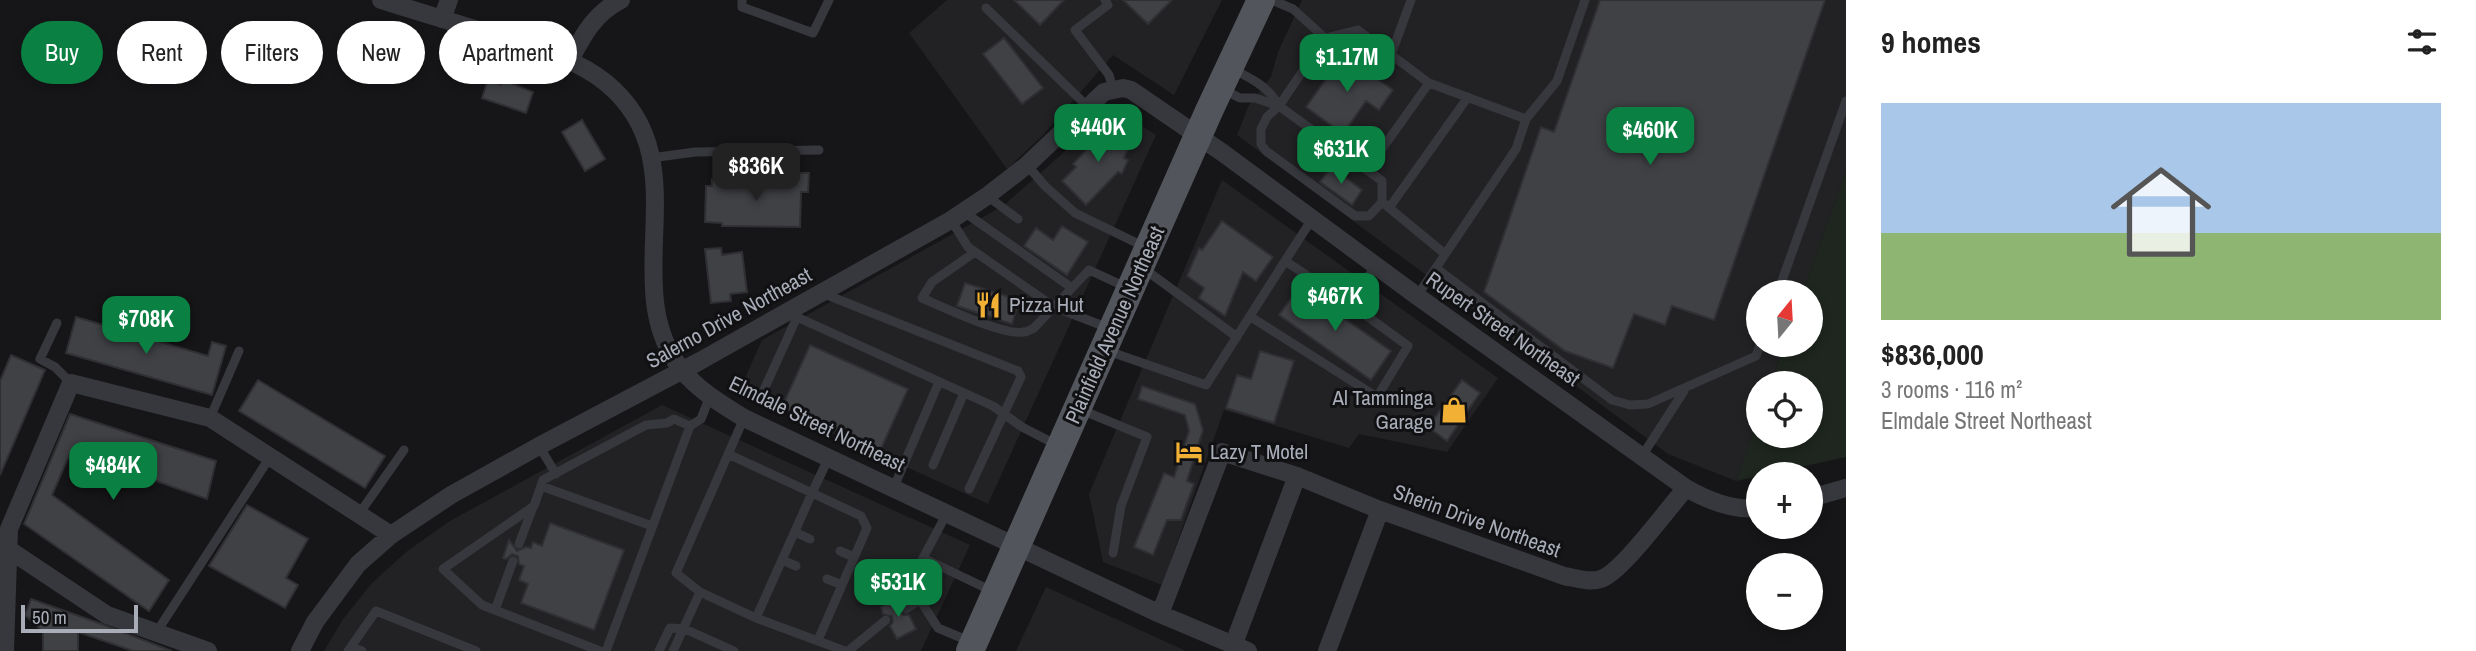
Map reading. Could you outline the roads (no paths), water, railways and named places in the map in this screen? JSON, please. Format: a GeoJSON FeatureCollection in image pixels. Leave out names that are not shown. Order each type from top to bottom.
{"type":"FeatureCollection","features":[{"type":"Feature","properties":{"kind":"main road","name":"Plainfield Avenue Northeast"},"geometry":{"type":"LineString","coordinates":[[972,647],[1261,0]]}},
{"type":"Feature","properties":{"kind":"street","name":"Elmdale Street Northeast"},"geometry":{"type":"LineString","coordinates":[[381,0],[448,21]]}},
{"type":"Feature","properties":{"kind":"street"},"geometry":{"type":"LineString","coordinates":[[442,19],[449,0]]}},
{"type":"Feature","properties":{"kind":"street"},"geometry":{"type":"LineString","coordinates":[[577,47],[590,24],[621,0]]}},
{"type":"Feature","properties":{"kind":"street","name":"Elmdale Street Northeast"},"geometry":{"type":"LineString","coordinates":[[577,64],[605,82],[629,105],[644,133],[656,184],[653,291],[661,334],[682,370],[710,396],[744,418],[1160,614],[1241,648]]}},
{"type":"Feature","properties":{"kind":"street"},"geometry":{"type":"LineString","coordinates":[[1113,89],[1123,88],[1139,95],[1199,136]]}},
{"type":"Feature","properties":{"kind":"street","name":"Salerno Drive Northeast"},"geometry":{"type":"LineString","coordinates":[[300,651],[315,622],[358,564],[391,535],[451,495],[538,446],[791,315],[820,293],[957,216],[1027,165],[1104,92],[1113,89]]}},
{"type":"Feature","properties":{"kind":"street","name":"Rupert Street Northeast"},"geometry":{"type":"LineString","coordinates":[[1199,136],[1686,488],[1734,507],[1746,507]]}},
{"type":"Feature","properties":{"kind":"street"},"geometry":{"type":"LineString","coordinates":[[3,642],[8,549],[4,528],[71,383],[210,418],[391,535]]}},
{"type":"Feature","properties":{"kind":"street","name":"Sherin Drive Northeast"},"geometry":{"type":"LineString","coordinates":[[1160,614],[1222,452],[1297,476],[1380,510],[1564,576],[1591,581],[1604,578],[1622,563],[1686,488]]}},
{"type":"Feature","properties":{"kind":"street"},"geometry":{"type":"LineString","coordinates":[[1241,648],[1297,476]]}},
{"type":"Feature","properties":{"kind":"street"},"geometry":{"type":"LineString","coordinates":[[1823,495],[1846,488]]}},
{"type":"Feature","properties":{"kind":"street"},"geometry":{"type":"LineString","coordinates":[[1327,651],[1380,510]]}},
{"type":"Feature","properties":{"kind":"street"},"geometry":{"type":"LineString","coordinates":[[8,549],[107,615],[208,651]]}},
{"type":"Feature","properties":{"kind":"street"},"geometry":{"type":"LineString","coordinates":[[1197,651],[1205,634]]}},
{"type":"Feature","properties":{"kind":"lane"},"geometry":{"type":"LineString","coordinates":[[742,0],[742,7],[813,33],[829,0]]}},
{"type":"Feature","properties":{"kind":"lane"},"geometry":{"type":"LineString","coordinates":[[1105,0],[1108,5],[1075,30],[1109,75],[1113,89]]}},
{"type":"Feature","properties":{"kind":"lane"},"geometry":{"type":"LineString","coordinates":[[1272,0],[1293,9],[1325,38]]}},
{"type":"Feature","properties":{"kind":"lane"},"geometry":{"type":"LineString","coordinates":[[1391,55],[1411,0]]}},
{"type":"Feature","properties":{"kind":"lane"},"geometry":{"type":"LineString","coordinates":[[1417,296],[1516,149],[1526,119],[1557,81],[1586,0]]}},
{"type":"Feature","properties":{"kind":"lane"},"geometry":{"type":"LineString","coordinates":[[986,8],[1088,107]]}},
{"type":"Feature","properties":{"kind":"lane"},"geometry":{"type":"LineString","coordinates":[[1468,97],[1385,205],[1369,216],[1355,216],[1266,151],[1261,144],[1261,129],[1267,117],[1279,106],[1325,38],[1358,30],[1429,83],[1468,97],[1526,119]]}},
{"type":"Feature","properties":{"kind":"lane"},"geometry":{"type":"LineString","coordinates":[[1225,78],[1251,78],[1272,93],[1279,106]]}},
{"type":"Feature","properties":{"kind":"lane"},"geometry":{"type":"LineString","coordinates":[[1225,78],[1240,98],[1255,98],[1279,106],[1382,181],[1385,205],[1445,254]]}},
{"type":"Feature","properties":{"kind":"lane"},"geometry":{"type":"LineString","coordinates":[[1367,170],[1429,83]]}},
{"type":"Feature","properties":{"kind":"lane"},"geometry":{"type":"LineString","coordinates":[[1782,280],[1846,101]]}},
{"type":"Feature","properties":{"kind":"lane"},"geometry":{"type":"LineString","coordinates":[[1836,129],[1846,133]]}},
{"type":"Feature","properties":{"kind":"lane"},"geometry":{"type":"LineString","coordinates":[[651,158],[695,152],[819,150]]}},
{"type":"Feature","properties":{"kind":"lane"},"geometry":{"type":"LineString","coordinates":[[1027,165],[1045,186],[1141,268],[1237,337]]}},
{"type":"Feature","properties":{"kind":"lane"},"geometry":{"type":"LineString","coordinates":[[987,196],[1018,219]]}},
{"type":"Feature","properties":{"kind":"lane"},"geometry":{"type":"LineString","coordinates":[[957,216],[968,247],[1054,307],[1108,340],[1206,385],[1312,219]]}},
{"type":"Feature","properties":{"kind":"lane"},"geometry":{"type":"LineString","coordinates":[[957,216],[1072,288]]}},
{"type":"Feature","properties":{"kind":"lane"},"geometry":{"type":"LineString","coordinates":[[975,253],[932,282],[922,298],[1008,331],[1024,332],[1034,328],[1088,271],[1141,268]]}},
{"type":"Feature","properties":{"kind":"lane"},"geometry":{"type":"LineString","coordinates":[[1251,317],[1377,397],[1408,346],[1285,261]]}},
{"type":"Feature","properties":{"kind":"lane"},"geometry":{"type":"LineString","coordinates":[[1349,303],[1376,266]]}},
{"type":"Feature","properties":{"kind":"lane"},"geometry":{"type":"LineString","coordinates":[[1436,268],[1612,400],[1630,405],[1648,404],[1754,357]]}},
{"type":"Feature","properties":{"kind":"lane"},"geometry":{"type":"LineString","coordinates":[[820,293],[1018,371],[1021,377],[969,489]]}},
{"type":"Feature","properties":{"kind":"lane"},"geometry":{"type":"LineString","coordinates":[[762,394],[791,315],[1005,413],[1021,427],[1060,447]]}},
{"type":"Feature","properties":{"kind":"lane"},"geometry":{"type":"LineString","coordinates":[[57,323],[40,359],[55,367],[71,383]]}},
{"type":"Feature","properties":{"kind":"lane"},"geometry":{"type":"LineString","coordinates":[[210,418],[239,351]]}},
{"type":"Feature","properties":{"kind":"lane"},"geometry":{"type":"LineString","coordinates":[[894,487],[939,382]]}},
{"type":"Feature","properties":{"kind":"lane"},"geometry":{"type":"LineString","coordinates":[[1642,456],[1685,389]]}},
{"type":"Feature","properties":{"kind":"lane"},"geometry":{"type":"LineString","coordinates":[[933,465],[964,393]]}},
{"type":"Feature","properties":{"kind":"lane"},"geometry":{"type":"LineString","coordinates":[[606,651],[690,426],[701,419],[710,396]]}},
{"type":"Feature","properties":{"kind":"lane"},"geometry":{"type":"LineString","coordinates":[[1078,408],[1147,437],[1121,506],[1113,553]]}},
{"type":"Feature","properties":{"kind":"lane"},"geometry":{"type":"LineString","coordinates":[[744,418],[676,573],[700,592],[756,618],[846,651],[886,620]]}},
{"type":"Feature","properties":{"kind":"lane"},"geometry":{"type":"LineString","coordinates":[[519,544],[543,480],[646,425],[667,423],[674,419],[690,426]]}},
{"type":"Feature","properties":{"kind":"lane"},"geometry":{"type":"LineString","coordinates":[[538,446],[556,474]]}},
{"type":"Feature","properties":{"kind":"lane"},"geometry":{"type":"LineString","coordinates":[[359,514],[404,450]]}},
{"type":"Feature","properties":{"kind":"lane"},"geometry":{"type":"LineString","coordinates":[[728,454],[861,516],[867,528],[818,640]]}},
{"type":"Feature","properties":{"kind":"lane"},"geometry":{"type":"LineString","coordinates":[[156,633],[270,457]]}},
{"type":"Feature","properties":{"kind":"lane"},"geometry":{"type":"LineString","coordinates":[[756,618],[829,457]]}},
{"type":"Feature","properties":{"kind":"lane"},"geometry":{"type":"LineString","coordinates":[[541,486],[652,526]]}},
{"type":"Feature","properties":{"kind":"lane"},"geometry":{"type":"LineString","coordinates":[[534,506],[443,569],[482,605],[600,651]]}},
{"type":"Feature","properties":{"kind":"lane"},"geometry":{"type":"LineString","coordinates":[[947,513],[914,578],[920,600],[938,628],[972,647]]}},
{"type":"Feature","properties":{"kind":"lane"},"geometry":{"type":"LineString","coordinates":[[795,532],[810,538]]}},
{"type":"Feature","properties":{"kind":"lane"},"geometry":{"type":"LineString","coordinates":[[840,551],[854,557]]}},
{"type":"Feature","properties":{"kind":"lane"},"geometry":{"type":"LineString","coordinates":[[923,558],[996,593]]}},
{"type":"Feature","properties":{"kind":"lane"},"geometry":{"type":"LineString","coordinates":[[782,560],[796,566]]}},
{"type":"Feature","properties":{"kind":"lane"},"geometry":{"type":"LineString","coordinates":[[495,610],[513,561]]}},
{"type":"Feature","properties":{"kind":"lane"},"geometry":{"type":"LineString","coordinates":[[827,579],[842,585]]}},
{"type":"Feature","properties":{"kind":"lane"},"geometry":{"type":"LineString","coordinates":[[673,651],[700,592]]}},
{"type":"Feature","properties":{"kind":"lane"},"geometry":{"type":"LineString","coordinates":[[906,609],[920,600]]}},
{"type":"Feature","properties":{"kind":"lane"},"geometry":{"type":"LineString","coordinates":[[362,651],[350,649],[376,611],[476,651]]}},
{"type":"Feature","properties":{"kind":"lane"},"geometry":{"type":"LineString","coordinates":[[660,651],[670,628],[685,629],[734,651]]}},
{"type":"Feature","properties":{"kind":"place","name":"Pizza Hut"},"geometry":{"type":"Point","coordinates":[988,305]}},
{"type":"Feature","properties":{"kind":"place","name":"Al Tamminga Garage"},"geometry":{"type":"Point","coordinates":[1454,410]}},
{"type":"Feature","properties":{"kind":"place","name":"Lazy T Motel"},"geometry":{"type":"Point","coordinates":[1189,452]}}]}
